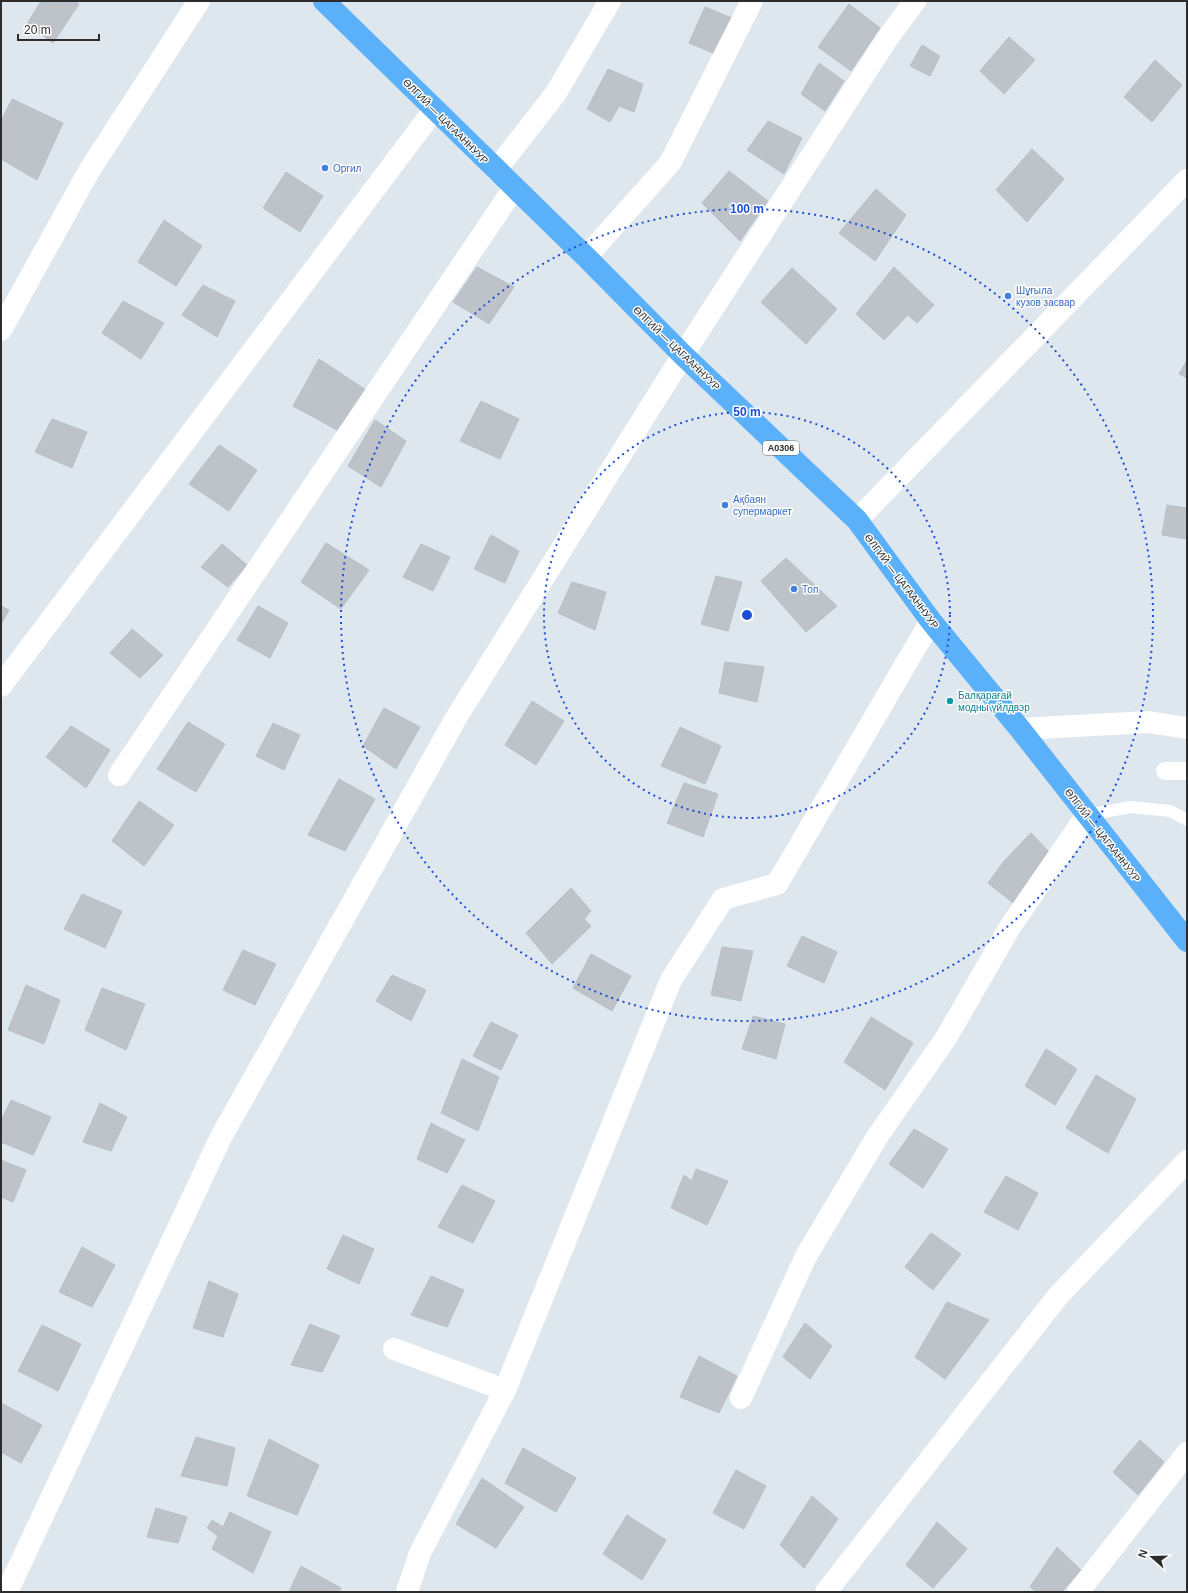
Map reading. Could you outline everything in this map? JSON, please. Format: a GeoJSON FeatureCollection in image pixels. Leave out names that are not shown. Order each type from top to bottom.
{"type":"FeatureCollection","features":[{"type":"Feature","properties":{"kind":"highway","name":"ӨЛГИЙ — ЦАГААННУУР"},"geometry":{"type":"LineString","coordinates":[[324,1],[586,257],[682,355],[857,520],[931,621],[1020,729],[1187,941]]}},
{"type":"Feature","properties":{"kind":"street"},"geometry":{"type":"LineString","coordinates":[[1,330],[89,171],[199,1]]}},
{"type":"Feature","properties":{"kind":"street"},"geometry":{"type":"LineString","coordinates":[[496,170],[556,93],[610,1]]}},
{"type":"Feature","properties":{"kind":"street"},"geometry":{"type":"LineString","coordinates":[[586,257],[670,163],[752,1]]}},
{"type":"Feature","properties":{"kind":"street"},"geometry":{"type":"LineString","coordinates":[[7,1592],[221,1137],[456,718],[682,355],[887,39],[915,1]]}},
{"type":"Feature","properties":{"kind":"street"},"geometry":{"type":"LineString","coordinates":[[1,686],[434,110]]}},
{"type":"Feature","properties":{"kind":"street"},"geometry":{"type":"LineString","coordinates":[[857,520],[1187,180]]}},
{"type":"Feature","properties":{"kind":"street"},"geometry":{"type":"LineString","coordinates":[[119,775],[514,188]]}},
{"type":"Feature","properties":{"kind":"street"},"geometry":{"type":"LineString","coordinates":[[407,1592],[420,1553],[505,1390],[671,980],[723,899],[777,884],[931,621]]}},
{"type":"Feature","properties":{"kind":"street"},"geometry":{"type":"LineString","coordinates":[[1020,729],[1148,722],[1187,728]]}},
{"type":"Feature","properties":{"kind":"street"},"geometry":{"type":"LineString","coordinates":[[1165,771],[1187,771]]}},
{"type":"Feature","properties":{"kind":"street"},"geometry":{"type":"LineString","coordinates":[[741,1398],[806,1256],[877,1137],[946,1038],[1010,927],[1087,815]]}},
{"type":"Feature","properties":{"kind":"street"},"geometry":{"type":"LineString","coordinates":[[826,1592],[1058,1296],[1187,1161]]}},
{"type":"Feature","properties":{"kind":"street"},"geometry":{"type":"LineString","coordinates":[[394,1349],[505,1390]]}},
{"type":"Feature","properties":{"kind":"street"},"geometry":{"type":"LineString","coordinates":[[1078,1592],[1187,1453]]}},
{"type":"Feature","properties":{"kind":"lane"},"geometry":{"type":"LineString","coordinates":[[1087,815],[1131,808],[1170,811],[1187,820]]}},
{"type":"Feature","properties":{"kind":"building"},"geometry":{"type":"Polygon","coordinates":[[[41,1],[74,1],[79,4],[53,43],[27,24],[41,1]]]}},
{"type":"Feature","properties":{"kind":"building"},"geometry":{"type":"Polygon","coordinates":[[[849,4],[880,28],[851,71],[818,47],[849,4]]]}},
{"type":"Feature","properties":{"kind":"building"},"geometry":{"type":"Polygon","coordinates":[[[705,7],[734,19],[718,55],[689,43],[705,7]]]}},
{"type":"Feature","properties":{"kind":"building"},"geometry":{"type":"Polygon","coordinates":[[[1009,37],[1035,60],[1004,94],[980,71],[1009,37]]]}},
{"type":"Feature","properties":{"kind":"building"},"geometry":{"type":"Polygon","coordinates":[[[922,45],[940,56],[930,76],[910,66],[922,45]]]}},
{"type":"Feature","properties":{"kind":"building"},"geometry":{"type":"Polygon","coordinates":[[[1155,60],[1182,85],[1152,122],[1124,97],[1155,60]]]}},
{"type":"Feature","properties":{"kind":"building"},"geometry":{"type":"Polygon","coordinates":[[[819,63],[844,81],[825,111],[801,94],[819,63]]]}},
{"type":"Feature","properties":{"kind":"building"},"geometry":{"type":"Polygon","coordinates":[[[608,69],[643,84],[634,112],[619,106],[610,122],[587,109],[608,69]]]}},
{"type":"Feature","properties":{"kind":"building"},"geometry":{"type":"Polygon","coordinates":[[[12,99],[63,123],[37,180],[1,159],[1,121],[12,99]]]}},
{"type":"Feature","properties":{"kind":"building"},"geometry":{"type":"Polygon","coordinates":[[[768,121],[802,138],[784,174],[747,150],[768,121]]]}},
{"type":"Feature","properties":{"kind":"building"},"geometry":{"type":"Polygon","coordinates":[[[1032,149],[1064,179],[1027,222],[996,190],[1032,149]]]}},
{"type":"Feature","properties":{"kind":"building"},"geometry":{"type":"Polygon","coordinates":[[[729,171],[768,201],[740,241],[702,203],[729,171]]]}},
{"type":"Feature","properties":{"kind":"building"},"geometry":{"type":"Polygon","coordinates":[[[286,172],[323,196],[300,232],[263,208],[286,172]]]}},
{"type":"Feature","properties":{"kind":"building"},"geometry":{"type":"Polygon","coordinates":[[[876,189],[906,215],[875,261],[839,233],[876,189]]]}},
{"type":"Feature","properties":{"kind":"building"},"geometry":{"type":"Polygon","coordinates":[[[164,220],[202,246],[176,286],[138,262],[164,220]]]}},
{"type":"Feature","properties":{"kind":"building"},"geometry":{"type":"Polygon","coordinates":[[[477,267],[514,287],[489,324],[453,302],[477,267]]]}},
{"type":"Feature","properties":{"kind":"building"},"geometry":{"type":"Polygon","coordinates":[[[894,267],[934,305],[917,323],[908,315],[884,340],[856,314],[894,267]]]}},
{"type":"Feature","properties":{"kind":"building"},"geometry":{"type":"Polygon","coordinates":[[[792,268],[837,309],[806,344],[761,302],[792,268]]]}},
{"type":"Feature","properties":{"kind":"building"},"geometry":{"type":"Polygon","coordinates":[[[203,285],[235,301],[217,337],[182,315],[203,285]]]}},
{"type":"Feature","properties":{"kind":"building"},"geometry":{"type":"Polygon","coordinates":[[[123,301],[164,323],[141,359],[102,333],[123,301]]]}},
{"type":"Feature","properties":{"kind":"building"},"geometry":{"type":"Polygon","coordinates":[[[319,359],[366,390],[341,432],[293,406],[319,359]]]}},
{"type":"Feature","properties":{"kind":"building"},"geometry":{"type":"Polygon","coordinates":[[[1187,360],[1187,378],[1179,374],[1187,360]]]}},
{"type":"Feature","properties":{"kind":"building"},"geometry":{"type":"Polygon","coordinates":[[[481,401],[519,419],[500,459],[460,441],[481,401]]]}},
{"type":"Feature","properties":{"kind":"building"},"geometry":{"type":"Polygon","coordinates":[[[52,419],[87,432],[72,468],[35,452],[52,419]]]}},
{"type":"Feature","properties":{"kind":"building"},"geometry":{"type":"Polygon","coordinates":[[[375,420],[406,441],[381,487],[348,466],[375,420]]]}},
{"type":"Feature","properties":{"kind":"building"},"geometry":{"type":"Polygon","coordinates":[[[219,445],[257,470],[229,511],[189,484],[219,445]]]}},
{"type":"Feature","properties":{"kind":"building"},"geometry":{"type":"Polygon","coordinates":[[[1167,505],[1187,508],[1187,539],[1162,535],[1167,505]]]}},
{"type":"Feature","properties":{"kind":"building"},"geometry":{"type":"Polygon","coordinates":[[[491,535],[519,551],[505,583],[474,569],[491,535]]]}},
{"type":"Feature","properties":{"kind":"building"},"geometry":{"type":"Polygon","coordinates":[[[326,543],[369,570],[341,609],[301,582],[326,543]]]}},
{"type":"Feature","properties":{"kind":"building"},"geometry":{"type":"Polygon","coordinates":[[[222,544],[247,565],[228,587],[201,567],[222,544]]]}},
{"type":"Feature","properties":{"kind":"building"},"geometry":{"type":"Polygon","coordinates":[[[421,544],[450,557],[433,591],[403,577],[421,544]]]}},
{"type":"Feature","properties":{"kind":"building"},"geometry":{"type":"Polygon","coordinates":[[[786,558],[837,606],[806,632],[761,581],[786,558]]]}},
{"type":"Feature","properties":{"kind":"building"},"geometry":{"type":"Polygon","coordinates":[[[716,576],[742,582],[728,631],[701,624],[716,576]]]}},
{"type":"Feature","properties":{"kind":"building"},"geometry":{"type":"Polygon","coordinates":[[[572,582],[606,592],[595,630],[558,613],[572,582]]]}},
{"type":"Feature","properties":{"kind":"building"},"geometry":{"type":"Polygon","coordinates":[[[1,606],[9,610],[1,625],[1,606]]]}},
{"type":"Feature","properties":{"kind":"building"},"geometry":{"type":"Polygon","coordinates":[[[258,606],[288,623],[270,658],[237,640],[258,606]]]}},
{"type":"Feature","properties":{"kind":"building"},"geometry":{"type":"Polygon","coordinates":[[[132,629],[163,655],[140,678],[110,653],[132,629]]]}},
{"type":"Feature","properties":{"kind":"building"},"geometry":{"type":"Polygon","coordinates":[[[725,662],[764,667],[757,702],[719,693],[725,662]]]}},
{"type":"Feature","properties":{"kind":"building"},"geometry":{"type":"Polygon","coordinates":[[[532,701],[564,721],[536,765],[505,745],[532,701]]]}},
{"type":"Feature","properties":{"kind":"building"},"geometry":{"type":"Polygon","coordinates":[[[384,708],[420,727],[396,769],[363,746],[384,708]]]}},
{"type":"Feature","properties":{"kind":"building"},"geometry":{"type":"Polygon","coordinates":[[[188,722],[225,744],[196,792],[157,769],[188,722]]]}},
{"type":"Feature","properties":{"kind":"building"},"geometry":{"type":"Polygon","coordinates":[[[273,723],[300,735],[284,770],[256,756],[273,723]]]}},
{"type":"Feature","properties":{"kind":"building"},"geometry":{"type":"Polygon","coordinates":[[[71,726],[110,750],[86,788],[46,757],[71,726]]]}},
{"type":"Feature","properties":{"kind":"building"},"geometry":{"type":"Polygon","coordinates":[[[680,727],[721,746],[705,784],[661,766],[680,727]]]}},
{"type":"Feature","properties":{"kind":"building"},"geometry":{"type":"Polygon","coordinates":[[[339,779],[375,799],[345,851],[308,835],[339,779]]]}},
{"type":"Feature","properties":{"kind":"building"},"geometry":{"type":"Polygon","coordinates":[[[684,783],[718,794],[703,837],[667,823],[684,783]]]}},
{"type":"Feature","properties":{"kind":"building"},"geometry":{"type":"Polygon","coordinates":[[[139,801],[174,825],[144,866],[112,841],[139,801]]]}},
{"type":"Feature","properties":{"kind":"building"},"geometry":{"type":"Polygon","coordinates":[[[1031,833],[1053,856],[1017,906],[988,883],[1005,860],[1031,833]]]}},
{"type":"Feature","properties":{"kind":"building"},"geometry":{"type":"Polygon","coordinates":[[[571,888],[591,911],[584,919],[591,926],[552,964],[526,933],[571,888]]]}},
{"type":"Feature","properties":{"kind":"building"},"geometry":{"type":"Polygon","coordinates":[[[82,894],[122,911],[105,948],[64,929],[82,894]]]}},
{"type":"Feature","properties":{"kind":"building"},"geometry":{"type":"Polygon","coordinates":[[[802,936],[837,952],[824,983],[787,966],[802,936]]]}},
{"type":"Feature","properties":{"kind":"building"},"geometry":{"type":"Polygon","coordinates":[[[722,947],[753,951],[741,1001],[711,995],[722,947]]]}},
{"type":"Feature","properties":{"kind":"building"},"geometry":{"type":"Polygon","coordinates":[[[243,950],[276,964],[255,1005],[223,990],[243,950]]]}},
{"type":"Feature","properties":{"kind":"building"},"geometry":{"type":"Polygon","coordinates":[[[591,954],[631,976],[612,1011],[573,988],[591,954]]]}},
{"type":"Feature","properties":{"kind":"building"},"geometry":{"type":"Polygon","coordinates":[[[392,975],[426,990],[411,1021],[376,1001],[392,975]]]}},
{"type":"Feature","properties":{"kind":"building"},"geometry":{"type":"Polygon","coordinates":[[[26,985],[60,1000],[44,1044],[8,1030],[26,985]]]}},
{"type":"Feature","properties":{"kind":"building"},"geometry":{"type":"Polygon","coordinates":[[[102,988],[145,1004],[126,1050],[85,1030],[102,988]]]}},
{"type":"Feature","properties":{"kind":"building"},"geometry":{"type":"Polygon","coordinates":[[[753,1016],[785,1024],[776,1059],[742,1049],[753,1016]]]}},
{"type":"Feature","properties":{"kind":"building"},"geometry":{"type":"Polygon","coordinates":[[[871,1017],[913,1043],[885,1090],[844,1062],[871,1017]]]}},
{"type":"Feature","properties":{"kind":"building"},"geometry":{"type":"Polygon","coordinates":[[[491,1022],[518,1035],[501,1070],[473,1056],[491,1022]]]}},
{"type":"Feature","properties":{"kind":"building"},"geometry":{"type":"Polygon","coordinates":[[[1046,1049],[1077,1069],[1055,1105],[1025,1086],[1046,1049]]]}},
{"type":"Feature","properties":{"kind":"building"},"geometry":{"type":"Polygon","coordinates":[[[462,1059],[499,1077],[478,1131],[441,1113],[462,1059]]]}},
{"type":"Feature","properties":{"kind":"building"},"geometry":{"type":"Polygon","coordinates":[[[1096,1075],[1136,1099],[1108,1153],[1066,1128],[1096,1075]]]}},
{"type":"Feature","properties":{"kind":"building"},"geometry":{"type":"Polygon","coordinates":[[[11,1100],[51,1117],[33,1155],[1,1142],[1,1121],[11,1100]]]}},
{"type":"Feature","properties":{"kind":"building"},"geometry":{"type":"Polygon","coordinates":[[[100,1103],[127,1117],[111,1151],[83,1142],[100,1103]]]}},
{"type":"Feature","properties":{"kind":"building"},"geometry":{"type":"Polygon","coordinates":[[[431,1123],[465,1140],[447,1173],[417,1159],[431,1123]]]}},
{"type":"Feature","properties":{"kind":"building"},"geometry":{"type":"Polygon","coordinates":[[[914,1129],[948,1149],[923,1188],[889,1164],[914,1129]]]}},
{"type":"Feature","properties":{"kind":"building"},"geometry":{"type":"Polygon","coordinates":[[[1,1160],[26,1170],[13,1202],[1,1197],[1,1160]]]}},
{"type":"Feature","properties":{"kind":"building"},"geometry":{"type":"Polygon","coordinates":[[[696,1169],[728,1181],[707,1225],[671,1208],[684,1175],[692,1181],[696,1169]]]}},
{"type":"Feature","properties":{"kind":"building"},"geometry":{"type":"Polygon","coordinates":[[[1006,1176],[1038,1193],[1018,1230],[984,1212],[1006,1176]]]}},
{"type":"Feature","properties":{"kind":"building"},"geometry":{"type":"Polygon","coordinates":[[[462,1185],[495,1201],[473,1243],[438,1227],[462,1185]]]}},
{"type":"Feature","properties":{"kind":"building"},"geometry":{"type":"Polygon","coordinates":[[[931,1233],[961,1254],[933,1290],[905,1267],[931,1233]]]}},
{"type":"Feature","properties":{"kind":"building"},"geometry":{"type":"Polygon","coordinates":[[[343,1235],[374,1249],[359,1284],[327,1269],[343,1235]]]}},
{"type":"Feature","properties":{"kind":"building"},"geometry":{"type":"Polygon","coordinates":[[[82,1247],[115,1265],[92,1307],[59,1292],[82,1247]]]}},
{"type":"Feature","properties":{"kind":"building"},"geometry":{"type":"Polygon","coordinates":[[[431,1276],[464,1290],[447,1327],[411,1315],[431,1276]]]}},
{"type":"Feature","properties":{"kind":"building"},"geometry":{"type":"Polygon","coordinates":[[[209,1281],[238,1294],[223,1337],[193,1328],[209,1281]]]}},
{"type":"Feature","properties":{"kind":"building"},"geometry":{"type":"Polygon","coordinates":[[[947,1302],[989,1320],[945,1379],[915,1357],[947,1302]]]}},
{"type":"Feature","properties":{"kind":"building"},"geometry":{"type":"Polygon","coordinates":[[[805,1323],[832,1346],[810,1379],[783,1357],[805,1323]]]}},
{"type":"Feature","properties":{"kind":"building"},"geometry":{"type":"Polygon","coordinates":[[[310,1324],[340,1336],[322,1372],[291,1365],[310,1324]]]}},
{"type":"Feature","properties":{"kind":"building"},"geometry":{"type":"Polygon","coordinates":[[[42,1325],[81,1344],[58,1391],[18,1371],[42,1325]]]}},
{"type":"Feature","properties":{"kind":"building"},"geometry":{"type":"Polygon","coordinates":[[[699,1356],[737,1376],[719,1413],[680,1397],[699,1356]]]}},
{"type":"Feature","properties":{"kind":"building"},"geometry":{"type":"Polygon","coordinates":[[[1,1403],[42,1425],[21,1463],[1,1452],[1,1403]]]}},
{"type":"Feature","properties":{"kind":"building"},"geometry":{"type":"Polygon","coordinates":[[[196,1437],[235,1448],[227,1486],[181,1476],[196,1437]]]}},
{"type":"Feature","properties":{"kind":"building"},"geometry":{"type":"Polygon","coordinates":[[[269,1439],[319,1465],[297,1515],[247,1496],[269,1439]]]}},
{"type":"Feature","properties":{"kind":"building"},"geometry":{"type":"Polygon","coordinates":[[[1140,1440],[1164,1462],[1138,1495],[1113,1472],[1140,1440]]]}},
{"type":"Feature","properties":{"kind":"building"},"geometry":{"type":"Polygon","coordinates":[[[523,1448],[576,1478],[556,1512],[505,1483],[523,1448]]]}},
{"type":"Feature","properties":{"kind":"building"},"geometry":{"type":"Polygon","coordinates":[[[736,1470],[766,1486],[744,1529],[713,1513],[736,1470]]]}},
{"type":"Feature","properties":{"kind":"building"},"geometry":{"type":"Polygon","coordinates":[[[482,1478],[524,1507],[496,1548],[456,1524],[482,1478]]]}},
{"type":"Feature","properties":{"kind":"building"},"geometry":{"type":"Polygon","coordinates":[[[812,1496],[838,1519],[804,1568],[780,1545],[812,1496]]]}},
{"type":"Feature","properties":{"kind":"building"},"geometry":{"type":"Polygon","coordinates":[[[156,1508],[187,1517],[178,1543],[147,1537],[156,1508]]]}},
{"type":"Feature","properties":{"kind":"building"},"geometry":{"type":"Polygon","coordinates":[[[230,1512],[271,1532],[253,1573],[212,1549],[218,1536],[207,1528],[212,1520],[223,1527],[230,1512]]]}},
{"type":"Feature","properties":{"kind":"building"},"geometry":{"type":"Polygon","coordinates":[[[627,1515],[666,1540],[642,1580],[603,1554],[627,1515]]]}},
{"type":"Feature","properties":{"kind":"building"},"geometry":{"type":"Polygon","coordinates":[[[937,1522],[967,1549],[933,1588],[906,1565],[937,1522]]]}},
{"type":"Feature","properties":{"kind":"building"},"geometry":{"type":"Polygon","coordinates":[[[1057,1547],[1081,1570],[1062,1592],[1037,1592],[1030,1587],[1057,1547]]]}},
{"type":"Feature","properties":{"kind":"building"},"geometry":{"type":"Polygon","coordinates":[[[301,1566],[341,1588],[339,1592],[289,1592],[301,1566]]]}},
{"type":"Feature","properties":{"kind":"place","name":"Оргил"},"geometry":{"type":"Point","coordinates":[325,168]}},
{"type":"Feature","properties":{"kind":"place","name":"Шұғыла кузов засвар"},"geometry":{"type":"Point","coordinates":[1008,296]}},
{"type":"Feature","properties":{"kind":"place","name":"Ақбаян супермаркет"},"geometry":{"type":"Point","coordinates":[725,505]}},
{"type":"Feature","properties":{"kind":"place","name":"Топ"},"geometry":{"type":"Point","coordinates":[794,589]}},
{"type":"Feature","properties":{"kind":"place","name":"Балқарағай модны үйлдвэр"},"geometry":{"type":"Point","coordinates":[950,701]}}]}
